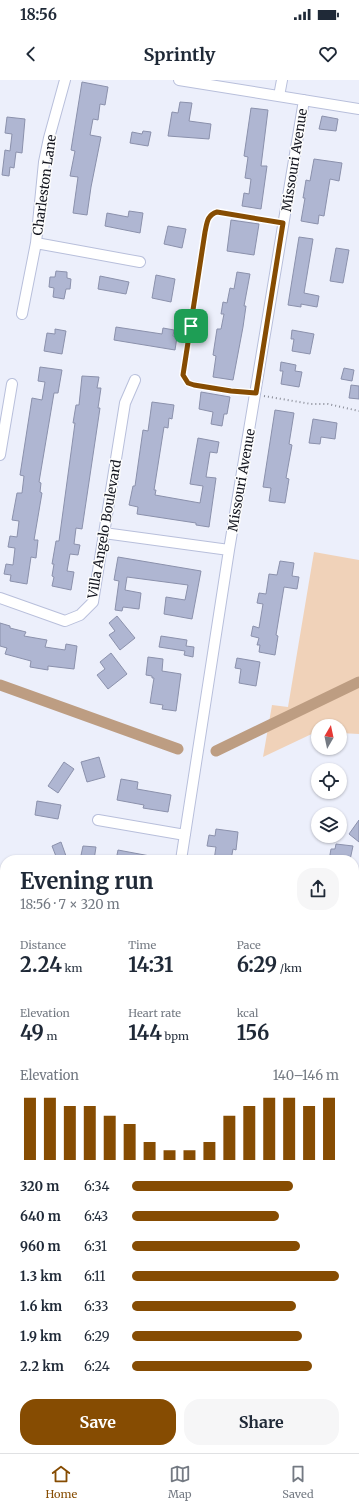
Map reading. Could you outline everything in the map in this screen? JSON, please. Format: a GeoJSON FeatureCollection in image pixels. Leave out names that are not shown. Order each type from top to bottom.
{"type":"FeatureCollection","features":[{"type":"Feature","properties":{"kind":"street","name":"Charleston Lane"},"geometry":{"type":"LineString","coordinates":[[22,314],[36,243],[44,162],[65,80]]}},
{"type":"Feature","properties":{"kind":"street"},"geometry":{"type":"LineString","coordinates":[[179,80],[359,109]]}},
{"type":"Feature","properties":{"kind":"street","name":"Missouri Avenue"},"geometry":{"type":"LineString","coordinates":[[279,96],[282,80]]}},
{"type":"Feature","properties":{"kind":"street","name":"Missouri Avenue"},"geometry":{"type":"LineString","coordinates":[[182,855],[229,550],[304,100]]}},
{"type":"Feature","properties":{"kind":"street","name":"Charleston Lane"},"geometry":{"type":"LineString","coordinates":[[36,243],[140,262]]}},
{"type":"Feature","properties":{"kind":"street","name":"Villa Angelo Boulevard"},"geometry":{"type":"LineString","coordinates":[[0,598],[65,621],[80,615],[93,602],[125,403],[134,380]]}},
{"type":"Feature","properties":{"kind":"street"},"geometry":{"type":"LineString","coordinates":[[0,455],[12,384]]}},
{"type":"Feature","properties":{"kind":"street"},"geometry":{"type":"LineString","coordinates":[[104,532],[229,550]]}},
{"type":"Feature","properties":{"kind":"street"},"geometry":{"type":"LineString","coordinates":[[98,820],[185,834]]}},
{"type":"Feature","properties":{"kind":"lane"},"geometry":{"type":"LineString","coordinates":[[256,393],[194,385],[188,383],[183,375],[207,219],[211,214],[217,212],[283,223]]}},
{"type":"Feature","properties":{"kind":"path"},"geometry":{"type":"LineString","coordinates":[[256,393],[276,399],[311,404],[328,404],[359,411]]}},
{"type":"Feature","properties":{"kind":"shaded area"},"geometry":{"type":"Polygon","coordinates":[[[314,552],[359,560],[359,734],[347,733],[347,719],[311,719],[311,734],[263,757],[272,705],[288,707],[314,552]]]}},
{"type":"Feature","properties":{"kind":"building"},"geometry":{"type":"Polygon","coordinates":[[[82,82],[108,87],[105,105],[100,104],[98,120],[93,119],[90,135],[101,137],[87,215],[73,213],[78,177],[70,176],[75,151],[71,150],[82,82]]]}},
{"type":"Feature","properties":{"kind":"building"},"geometry":{"type":"Polygon","coordinates":[[[180,102],[192,103],[189,121],[211,124],[209,139],[168,136],[172,112],[178,113],[180,102]]]}},
{"type":"Feature","properties":{"kind":"building"},"geometry":{"type":"Polygon","coordinates":[[[251,108],[268,110],[261,166],[267,166],[261,209],[242,206],[244,193],[249,194],[251,179],[245,178],[248,157],[244,156],[251,108]]]}},
{"type":"Feature","properties":{"kind":"building"},"geometry":{"type":"Polygon","coordinates":[[[322,116],[338,119],[336,131],[319,129],[322,116]]]}},
{"type":"Feature","properties":{"kind":"building"},"geometry":{"type":"Polygon","coordinates":[[[7,117],[25,119],[22,153],[16,152],[14,168],[10,167],[9,176],[2,175],[5,150],[10,151],[12,134],[5,133],[7,117]]]}},
{"type":"Feature","properties":{"kind":"building"},"geometry":{"type":"Polygon","coordinates":[[[143,131],[151,132],[148,146],[130,143],[132,132],[142,134],[143,131]]]}},
{"type":"Feature","properties":{"kind":"building"},"geometry":{"type":"Polygon","coordinates":[[[314,159],[342,163],[339,181],[330,179],[324,216],[319,215],[318,224],[301,221],[306,180],[310,181],[314,159]]]}},
{"type":"Feature","properties":{"kind":"building"},"geometry":{"type":"Polygon","coordinates":[[[129,211],[143,213],[140,233],[105,226],[107,213],[128,217],[129,211]]]}},
{"type":"Feature","properties":{"kind":"building"},"geometry":{"type":"Polygon","coordinates":[[[231,220],[259,224],[254,255],[227,251],[231,220]]]}},
{"type":"Feature","properties":{"kind":"building"},"geometry":{"type":"Polygon","coordinates":[[[168,226],[186,229],[182,248],[164,244],[168,226]]]}},
{"type":"Feature","properties":{"kind":"building"},"geometry":{"type":"Polygon","coordinates":[[[299,237],[313,239],[304,293],[319,296],[317,307],[301,304],[301,307],[288,305],[299,237]]]}},
{"type":"Feature","properties":{"kind":"building"},"geometry":{"type":"Polygon","coordinates":[[[336,248],[349,250],[343,283],[330,281],[336,248]]]}},
{"type":"Feature","properties":{"kind":"building"},"geometry":{"type":"Polygon","coordinates":[[[56,271],[67,272],[67,278],[71,279],[70,289],[66,289],[64,299],[53,297],[54,288],[49,287],[50,277],[55,277],[56,271]]]}},
{"type":"Feature","properties":{"kind":"building"},"geometry":{"type":"Polygon","coordinates":[[[237,272],[250,274],[244,306],[246,306],[243,327],[233,380],[213,377],[216,356],[213,355],[217,329],[221,329],[224,314],[221,314],[223,302],[227,303],[230,288],[234,289],[237,272]]]}},
{"type":"Feature","properties":{"kind":"building"},"geometry":{"type":"Polygon","coordinates":[[[156,275],[175,279],[171,302],[152,298],[156,275]]]}},
{"type":"Feature","properties":{"kind":"building"},"geometry":{"type":"Polygon","coordinates":[[[100,276],[129,282],[126,294],[98,289],[100,276]]]}},
{"type":"Feature","properties":{"kind":"building"},"geometry":{"type":"Polygon","coordinates":[[[116,327],[162,334],[163,328],[174,330],[173,336],[177,337],[175,350],[114,340],[116,327]]]}},
{"type":"Feature","properties":{"kind":"building"},"geometry":{"type":"Polygon","coordinates":[[[55,329],[66,331],[62,354],[44,351],[47,333],[55,334],[55,329]]]}},
{"type":"Feature","properties":{"kind":"building"},"geometry":{"type":"Polygon","coordinates":[[[292,330],[314,334],[310,354],[292,351],[294,339],[291,339],[292,330]]]}},
{"type":"Feature","properties":{"kind":"building"},"geometry":{"type":"Polygon","coordinates":[[[281,362],[296,365],[295,371],[302,372],[299,387],[281,384],[283,371],[280,371],[281,362]]]}},
{"type":"Feature","properties":{"kind":"building"},"geometry":{"type":"Polygon","coordinates":[[[40,367],[62,370],[58,393],[54,393],[39,482],[41,483],[40,492],[42,493],[34,540],[38,540],[36,558],[31,557],[27,584],[10,581],[11,575],[4,574],[6,564],[13,565],[15,548],[8,547],[10,536],[17,537],[19,521],[12,520],[17,493],[22,493],[24,476],[20,475],[32,398],[42,400],[45,382],[38,381],[40,367]]]}},
{"type":"Feature","properties":{"kind":"building"},"geometry":{"type":"Polygon","coordinates":[[[344,368],[354,370],[352,381],[341,379],[344,368]]]}},
{"type":"Feature","properties":{"kind":"building"},"geometry":{"type":"Polygon","coordinates":[[[82,376],[99,377],[97,388],[101,388],[98,408],[100,408],[82,529],[76,528],[74,544],[80,545],[78,555],[70,554],[67,571],[74,572],[71,590],[52,586],[54,564],[52,564],[56,541],[59,541],[75,423],[73,423],[76,405],[79,405],[82,376]]]}},
{"type":"Feature","properties":{"kind":"building"},"geometry":{"type":"Polygon","coordinates":[[[351,385],[359,386],[359,399],[349,398],[351,385]]]}},
{"type":"Feature","properties":{"kind":"building"},"geometry":{"type":"Polygon","coordinates":[[[201,392],[230,397],[227,414],[224,414],[222,426],[211,424],[213,412],[199,409],[201,392]]]}},
{"type":"Feature","properties":{"kind":"building"},"geometry":{"type":"Polygon","coordinates":[[[152,402],[174,405],[172,419],[169,418],[168,428],[164,427],[154,490],[156,490],[155,495],[200,503],[203,486],[190,484],[198,438],[219,442],[217,453],[210,452],[206,477],[216,478],[209,527],[196,525],[196,523],[137,514],[138,507],[129,505],[133,486],[135,486],[143,430],[148,431],[152,402]]]}},
{"type":"Feature","properties":{"kind":"building"},"geometry":{"type":"Polygon","coordinates":[[[275,410],[294,413],[289,444],[292,445],[286,478],[289,479],[285,503],[269,501],[271,488],[263,487],[275,410]]]}},
{"type":"Feature","properties":{"kind":"building"},"geometry":{"type":"Polygon","coordinates":[[[313,419],[337,423],[335,439],[321,437],[320,444],[309,443],[313,419]]]}},
{"type":"Feature","properties":{"kind":"building"},"geometry":{"type":"Polygon","coordinates":[[[118,557],[201,571],[192,619],[164,614],[166,597],[185,600],[188,585],[127,577],[125,590],[141,593],[139,609],[123,607],[122,611],[115,610],[119,581],[114,580],[118,557]]]}},
{"type":"Feature","properties":{"kind":"building"},"geometry":{"type":"Polygon","coordinates":[[[280,561],[294,563],[292,576],[299,577],[297,589],[284,587],[276,635],[278,636],[275,655],[259,652],[260,645],[257,645],[259,638],[251,636],[253,626],[259,628],[263,604],[257,603],[259,593],[266,594],[269,574],[277,575],[280,561]]]}},
{"type":"Feature","properties":{"kind":"building"},"geometry":{"type":"Polygon","coordinates":[[[117,616],[135,638],[120,650],[109,635],[115,631],[109,623],[117,616]]]}},
{"type":"Feature","properties":{"kind":"building"},"geometry":{"type":"Polygon","coordinates":[[[0,623],[10,626],[10,628],[26,632],[24,636],[47,640],[45,647],[65,650],[66,644],[77,646],[74,669],[48,666],[48,670],[30,667],[31,661],[5,654],[7,648],[0,646],[0,623]]]}},
{"type":"Feature","properties":{"kind":"building"},"geometry":{"type":"Polygon","coordinates":[[[161,636],[187,640],[186,646],[194,647],[193,657],[184,655],[185,651],[159,647],[161,636]]]}},
{"type":"Feature","properties":{"kind":"building"},"geometry":{"type":"Polygon","coordinates":[[[111,653],[127,674],[108,689],[97,675],[105,669],[100,662],[111,653]]]}},
{"type":"Feature","properties":{"kind":"building"},"geometry":{"type":"Polygon","coordinates":[[[148,657],[163,659],[162,671],[181,674],[176,711],[162,709],[163,705],[150,703],[154,678],[146,675],[148,657]]]}},
{"type":"Feature","properties":{"kind":"building"},"geometry":{"type":"Polygon","coordinates":[[[237,658],[260,662],[256,686],[239,683],[241,669],[235,668],[237,658]]]}},
{"type":"Feature","properties":{"kind":"building"},"geometry":{"type":"Polygon","coordinates":[[[99,757],[105,777],[87,782],[81,762],[99,757]]]}},
{"type":"Feature","properties":{"kind":"building"},"geometry":{"type":"Polygon","coordinates":[[[64,762],[74,769],[58,793],[48,786],[64,762]]]}},
{"type":"Feature","properties":{"kind":"building"},"geometry":{"type":"Polygon","coordinates":[[[121,779],[138,782],[137,789],[171,795],[168,812],[143,808],[144,805],[117,800],[121,779]]]}},
{"type":"Feature","properties":{"kind":"building"},"geometry":{"type":"Polygon","coordinates":[[[37,801],[61,805],[58,819],[35,815],[37,801]]]}},
{"type":"Feature","properties":{"kind":"building"},"geometry":{"type":"Polygon","coordinates":[[[359,820],[359,842],[349,834],[359,820]]]}},
{"type":"Feature","properties":{"kind":"building"},"geometry":{"type":"Polygon","coordinates":[[[216,829],[238,832],[236,850],[233,849],[232,855],[215,855],[216,847],[207,846],[209,835],[215,836],[216,829]]]}},
{"type":"Feature","properties":{"kind":"building"},"geometry":{"type":"Polygon","coordinates":[[[61,842],[66,855],[55,855],[52,846],[61,842]]]}},
{"type":"Feature","properties":{"kind":"building"},"geometry":{"type":"Polygon","coordinates":[[[336,844],[353,846],[351,855],[330,855],[331,849],[335,849],[336,844]]]}},
{"type":"Feature","properties":{"kind":"building"},"geometry":{"type":"Polygon","coordinates":[[[83,846],[96,847],[95,855],[81,855],[83,846]]]}},
{"type":"Feature","properties":{"kind":"building"},"geometry":{"type":"Polygon","coordinates":[[[118,850],[145,855],[117,855],[118,850]]]}},
{"type":"Feature","properties":{"kind":"waterway"},"geometry":{"type":"LineString","coordinates":[[216,751],[359,682]]}},
{"type":"Feature","properties":{"kind":"waterway"},"geometry":{"type":"LineString","coordinates":[[0,685],[178,749]]}},
{"type":"Feature","properties":{"kind":"route"},"geometry":{"type":"LineString","coordinates":[[225,212],[283,223],[256,393],[208,388],[188,383],[183,375],[191,326],[207,219],[211,214],[225,212]]}}]}
